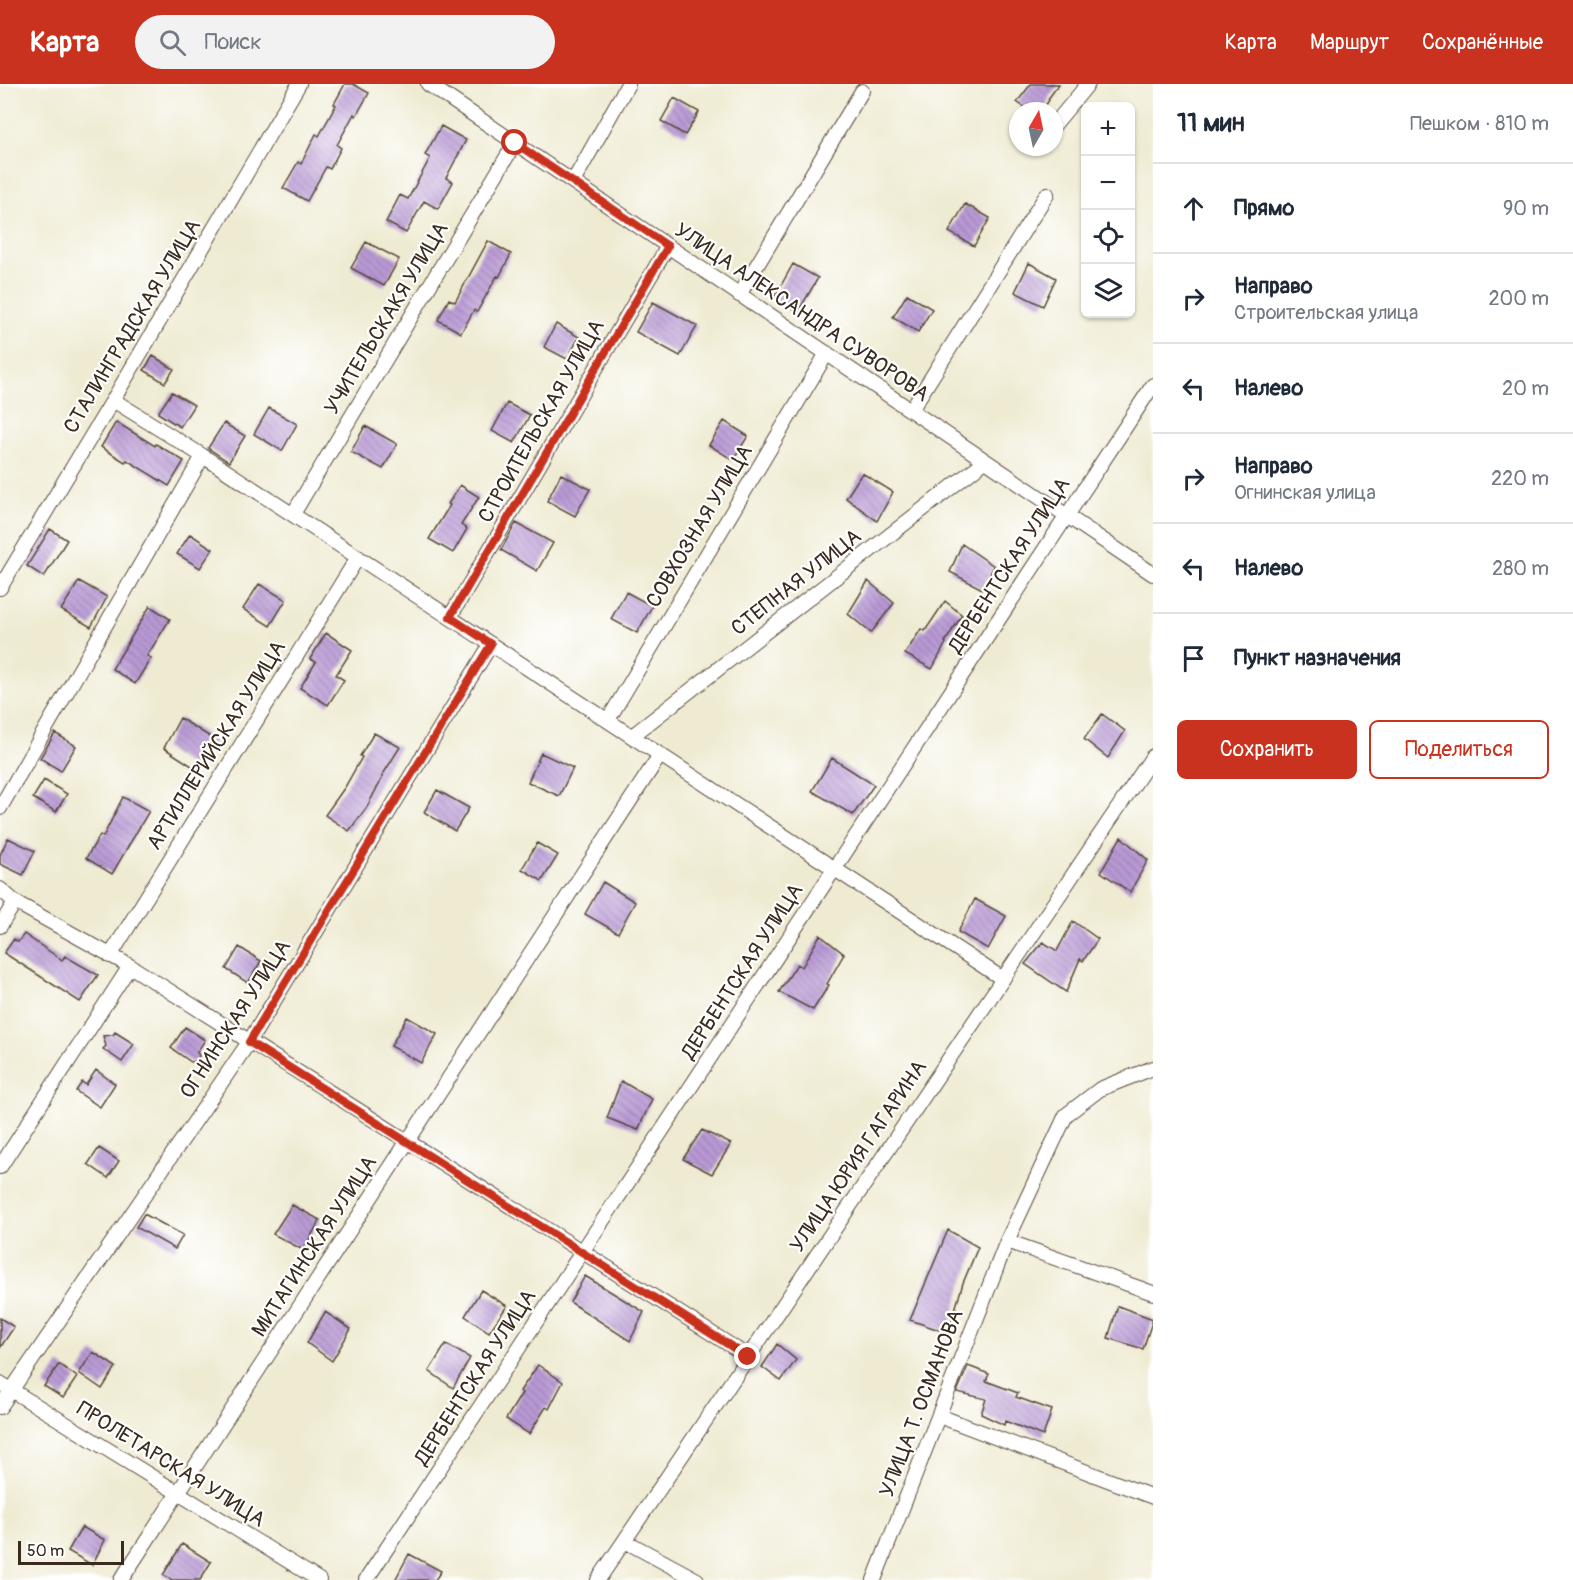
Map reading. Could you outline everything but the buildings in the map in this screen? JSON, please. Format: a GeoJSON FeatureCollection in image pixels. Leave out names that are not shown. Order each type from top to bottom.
{"type":"FeatureCollection","features":[{"type":"Feature","properties":{"kind":"street","name":"СТАЛИНГРАДСКАЯ УЛИЦА"},"geometry":{"type":"LineString","coordinates":[[0,588],[299,84]]}},
{"type":"Feature","properties":{"kind":"street","name":"УЛИЦА АЛЕКСАНДРА СУВОРОВА"},"geometry":{"type":"LineString","coordinates":[[428,84],[1153,574]]}},
{"type":"Feature","properties":{"kind":"street"},"geometry":{"type":"LineString","coordinates":[[573,182],[628,84]]}},
{"type":"Feature","properties":{"kind":"street"},"geometry":{"type":"LineString","coordinates":[[1063,114],[1088,84]]}},
{"type":"Feature","properties":{"kind":"street"},"geometry":{"type":"LineString","coordinates":[[739,294],[862,91]]}},
{"type":"Feature","properties":{"kind":"street","name":"УЧИТЕЛЬСКАКЯ УЛИЦА"},"geometry":{"type":"LineString","coordinates":[[293,514],[515,143]]}},
{"type":"Feature","properties":{"kind":"street"},"geometry":{"type":"LineString","coordinates":[[911,410],[1047,194]]}},
{"type":"Feature","properties":{"kind":"street","name":"СТРОИТЕЛЬСКАЯ УЛИЦА"},"geometry":{"type":"LineString","coordinates":[[450,617],[668,246]]}},
{"type":"Feature","properties":{"kind":"street","name":"СОВХОЗНАЯ УЛИЦА"},"geometry":{"type":"LineString","coordinates":[[608,720],[827,353]]}},
{"type":"Feature","properties":{"kind":"street","name":"ДЕРБЕНТСКАЯ УЛИЦА"},"geometry":{"type":"LineString","coordinates":[[366,1580],[1153,385]]}},
{"type":"Feature","properties":{"kind":"street"},"geometry":{"type":"LineString","coordinates":[[113,400],[293,514],[1003,979]]}},
{"type":"Feature","properties":{"kind":"street"},"geometry":{"type":"LineString","coordinates":[[0,808],[203,456]]}},
{"type":"Feature","properties":{"kind":"street","name":"СТЕПНАЯ УЛИЦА"},"geometry":{"type":"LineString","coordinates":[[632,736],[985,461]]}},
{"type":"Feature","properties":{"kind":"street","name":"АРТИЛЛЕРИЙСКАЯ УЛИЦА"},"geometry":{"type":"LineString","coordinates":[[110,956],[358,557]]}},
{"type":"Feature","properties":{"kind":"street","name":"ОГНИНСКАЯ УЛИЦА"},"geometry":{"type":"LineString","coordinates":[[0,1407],[5,1387],[249,1042],[491,644]]}},
{"type":"Feature","properties":{"kind":"street","name":"МИТАГИНСКАЯ УЛИЦА"},"geometry":{"type":"LineString","coordinates":[[121,1580],[660,755]]}},
{"type":"Feature","properties":{"kind":"street","name":"УЛИЦА ЮРИЯ ГАГАРИНА"},"geometry":{"type":"LineString","coordinates":[[598,1580],[1153,756]]}},
{"type":"Feature","properties":{"kind":"street"},"geometry":{"type":"LineString","coordinates":[[0,890],[15,902],[130,966],[748,1357]]}},
{"type":"Feature","properties":{"kind":"street"},"geometry":{"type":"LineString","coordinates":[[0,926],[15,902]]}},
{"type":"Feature","properties":{"kind":"street"},"geometry":{"type":"LineString","coordinates":[[0,1167],[130,966]]}},
{"type":"Feature","properties":{"kind":"street","name":"УЛИЦА Т. ОСМАНОВА"},"geometry":{"type":"LineString","coordinates":[[874,1580],[1007,1241],[1066,1115],[1100,1089],[1153,1068]]}},
{"type":"Feature","properties":{"kind":"street"},"geometry":{"type":"LineString","coordinates":[[1007,1241],[1153,1293]]}},
{"type":"Feature","properties":{"kind":"street","name":"ПРОЛЕТАРСКАЯ УЛИЦА"},"geometry":{"type":"LineString","coordinates":[[5,1387],[320,1580]]}},
{"type":"Feature","properties":{"kind":"street"},"geometry":{"type":"LineString","coordinates":[[939,1416],[1153,1497]]}},
{"type":"Feature","properties":{"kind":"street"},"geometry":{"type":"LineString","coordinates":[[625,1541],[697,1580]]}},
{"type":"Feature","properties":{"kind":"route"},"geometry":{"type":"LineString","coordinates":[[515,143],[668,246],[450,617],[491,644],[249,1042],[748,1357]]}}]}
